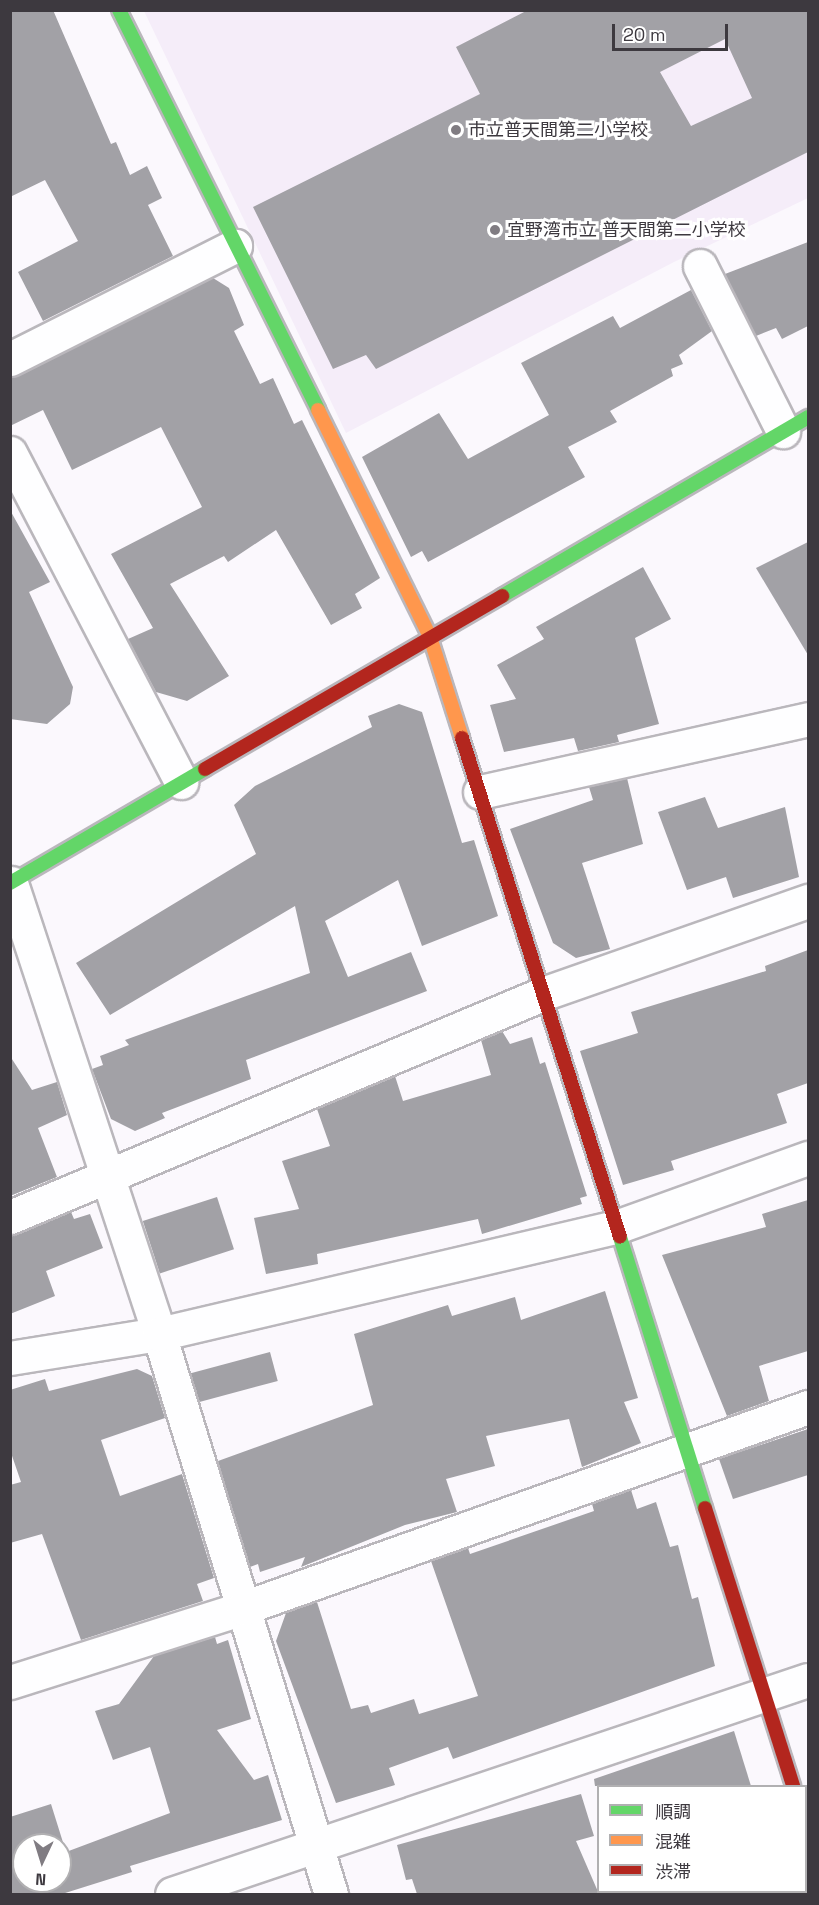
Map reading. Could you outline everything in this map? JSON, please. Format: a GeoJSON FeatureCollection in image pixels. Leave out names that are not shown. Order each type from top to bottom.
{"type":"FeatureCollection","features":[{"type":"Feature","properties":{"kind":"street"},"geometry":{"type":"LineString","coordinates":[[119,10],[430,637],[619,1226],[793,1785]]}},
{"type":"Feature","properties":{"kind":"street"},"geometry":{"type":"LineString","coordinates":[[10,359],[235,246]]}},
{"type":"Feature","properties":{"kind":"street"},"geometry":{"type":"LineString","coordinates":[[331,1894],[159,1334],[103,1176],[11,883],[796,424],[700,266]]}},
{"type":"Feature","properties":{"kind":"street"},"geometry":{"type":"LineString","coordinates":[[10,453],[181,782]]}},
{"type":"Feature","properties":{"kind":"street"},"geometry":{"type":"LineString","coordinates":[[480,792],[808,719]]}},
{"type":"Feature","properties":{"kind":"street"},"geometry":{"type":"LineString","coordinates":[[10,1216],[545,993],[808,902]]}},
{"type":"Feature","properties":{"kind":"street"},"geometry":{"type":"LineString","coordinates":[[10,1358],[159,1334],[619,1226],[808,1158]]}},
{"type":"Feature","properties":{"kind":"street"},"geometry":{"type":"LineString","coordinates":[[10,1682],[243,1608],[808,1407]]}},
{"type":"Feature","properties":{"kind":"street"},"geometry":{"type":"LineString","coordinates":[[172,1894],[808,1680]]}},
{"type":"Feature","properties":{"kind":"shaded area","name":"宜野湾市立 普天間第二小学校"},"geometry":{"type":"Polygon","coordinates":[[[144,11],[808,11],[808,198],[674,262],[346,433],[144,11]]]}},
{"type":"Feature","properties":{"kind":"building"},"geometry":{"type":"Polygon","coordinates":[[[10,10],[53,10],[111,144],[116,142],[130,175],[147,166],[162,198],[148,205],[173,256],[43,321],[18,272],[78,241],[45,180],[10,197],[10,10]]]}},
{"type":"Feature","properties":{"kind":"building"},"geometry":{"type":"Polygon","coordinates":[[[528,10],[808,10],[808,152],[376,369],[366,355],[333,369],[253,207],[480,94],[456,47],[528,10]],[[725,39],[660,72],[691,126],[752,98],[725,39]]]}},
{"type":"Feature","properties":{"kind":"building"},"geometry":{"type":"Polygon","coordinates":[[[808,242],[808,326],[782,339],[776,328],[756,336],[725,274],[808,242]]]}},
{"type":"Feature","properties":{"kind":"building"},"geometry":{"type":"Polygon","coordinates":[[[213,278],[229,288],[244,325],[234,331],[260,384],[273,378],[294,424],[302,420],[380,578],[355,594],[362,608],[331,625],[276,530],[228,562],[224,556],[170,584],[229,676],[187,701],[156,692],[128,639],[153,628],[111,554],[202,507],[161,427],[72,470],[43,410],[10,426],[10,377],[213,278]]]}},
{"type":"Feature","properties":{"kind":"building"},"geometry":{"type":"Polygon","coordinates":[[[691,290],[712,331],[679,355],[683,364],[671,369],[673,376],[610,411],[617,422],[568,447],[585,477],[428,562],[422,551],[411,557],[362,457],[439,413],[468,459],[549,415],[521,363],[613,316],[620,328],[691,290]]]}},
{"type":"Feature","properties":{"kind":"building"},"geometry":{"type":"Polygon","coordinates":[[[10,510],[50,582],[29,592],[73,687],[70,704],[47,724],[10,719],[10,510]]]}},
{"type":"Feature","properties":{"kind":"building"},"geometry":{"type":"Polygon","coordinates":[[[808,542],[808,655],[756,568],[808,542]]]}},
{"type":"Feature","properties":{"kind":"building"},"geometry":{"type":"Polygon","coordinates":[[[643,567],[671,619],[635,638],[659,724],[617,735],[619,742],[578,751],[574,738],[504,752],[490,705],[516,699],[497,665],[544,639],[536,627],[643,567]]]}},
{"type":"Feature","properties":{"kind":"building"},"geometry":{"type":"Polygon","coordinates":[[[399,704],[422,712],[462,843],[474,840],[498,916],[422,946],[398,880],[325,921],[348,977],[411,952],[427,991],[246,1060],[251,1079],[162,1113],[165,1118],[135,1131],[111,1119],[92,1069],[103,1065],[100,1056],[129,1045],[125,1040],[310,973],[295,906],[110,1015],[76,963],[256,854],[234,805],[255,786],[372,727],[368,716],[399,704]]]}},
{"type":"Feature","properties":{"kind":"building"},"geometry":{"type":"Polygon","coordinates":[[[627,778],[643,844],[582,863],[610,949],[576,958],[553,943],[510,829],[593,800],[589,787],[627,778]]]}},
{"type":"Feature","properties":{"kind":"building"},"geometry":{"type":"Polygon","coordinates":[[[705,797],[718,828],[785,807],[799,877],[733,898],[726,877],[687,890],[658,812],[705,797]]]}},
{"type":"Feature","properties":{"kind":"building"},"geometry":{"type":"Polygon","coordinates":[[[808,950],[808,1083],[777,1094],[787,1123],[671,1161],[674,1170],[623,1185],[580,1051],[638,1033],[631,1012],[766,971],[765,966],[808,950]]]}},
{"type":"Feature","properties":{"kind":"building"},"geometry":{"type":"Polygon","coordinates":[[[502,1031],[510,1044],[532,1037],[540,1064],[545,1062],[587,1196],[580,1198],[582,1204],[482,1234],[478,1219],[317,1254],[318,1264],[266,1274],[254,1218],[299,1209],[282,1161],[330,1146],[317,1109],[395,1076],[403,1101],[491,1075],[481,1040],[502,1031]]]}},
{"type":"Feature","properties":{"kind":"building"},"geometry":{"type":"Polygon","coordinates":[[[10,1056],[32,1090],[57,1082],[67,1115],[38,1128],[57,1177],[10,1196],[10,1056]]]}},
{"type":"Feature","properties":{"kind":"building"},"geometry":{"type":"Polygon","coordinates":[[[217,1197],[234,1249],[160,1273],[143,1221],[217,1197]]]}},
{"type":"Feature","properties":{"kind":"building"},"geometry":{"type":"Polygon","coordinates":[[[808,1200],[808,1351],[759,1366],[769,1401],[727,1416],[662,1255],[766,1227],[762,1214],[808,1200]]]}},
{"type":"Feature","properties":{"kind":"building"},"geometry":{"type":"Polygon","coordinates":[[[71,1212],[74,1219],[90,1214],[103,1248],[46,1271],[55,1296],[10,1314],[10,1235],[71,1212]]]}},
{"type":"Feature","properties":{"kind":"building"},"geometry":{"type":"Polygon","coordinates":[[[605,1291],[638,1398],[624,1402],[641,1443],[582,1467],[569,1419],[486,1436],[495,1466],[446,1479],[457,1512],[405,1525],[301,1567],[305,1557],[260,1572],[258,1564],[250,1567],[218,1461],[373,1405],[354,1334],[448,1305],[452,1316],[515,1297],[521,1320],[605,1291]]]}},
{"type":"Feature","properties":{"kind":"building"},"geometry":{"type":"Polygon","coordinates":[[[270,1352],[278,1381],[198,1402],[190,1373],[270,1352]]]}},
{"type":"Feature","properties":{"kind":"building"},"geometry":{"type":"Polygon","coordinates":[[[137,1369],[152,1376],[165,1418],[101,1440],[120,1496],[182,1474],[214,1578],[197,1584],[203,1601],[81,1640],[42,1534],[10,1543],[10,1485],[21,1482],[10,1450],[10,1390],[45,1379],[49,1391],[137,1369]]]}},
{"type":"Feature","properties":{"kind":"building"},"geometry":{"type":"Polygon","coordinates":[[[808,1429],[808,1475],[733,1499],[719,1459],[808,1429]]]}},
{"type":"Feature","properties":{"kind":"building"},"geometry":{"type":"Polygon","coordinates":[[[631,1490],[637,1509],[656,1502],[670,1547],[678,1545],[692,1599],[698,1597],[715,1666],[453,1759],[448,1747],[389,1768],[395,1785],[336,1803],[276,1641],[286,1613],[317,1602],[351,1709],[368,1705],[371,1713],[414,1699],[419,1714],[478,1696],[431,1561],[468,1548],[470,1554],[594,1511],[592,1504],[631,1490]]]}},
{"type":"Feature","properties":{"kind":"building"},"geometry":{"type":"Polygon","coordinates":[[[215,1637],[217,1644],[228,1640],[251,1719],[217,1730],[254,1780],[268,1775],[282,1820],[130,1866],[132,1872],[72,1891],[72,1850],[170,1813],[150,1747],[113,1760],[95,1711],[119,1704],[154,1656],[215,1637]]]}},
{"type":"Feature","properties":{"kind":"building"},"geometry":{"type":"Polygon","coordinates":[[[734,1731],[751,1785],[595,1786],[594,1779],[734,1731]]]}},
{"type":"Feature","properties":{"kind":"building"},"geometry":{"type":"Polygon","coordinates":[[[581,1794],[594,1836],[576,1841],[599,1894],[417,1894],[412,1879],[406,1880],[397,1845],[581,1794]]]}},
{"type":"Feature","properties":{"kind":"building"},"geometry":{"type":"Polygon","coordinates":[[[51,1804],[60,1833],[12,1833],[12,1893],[65,1893],[10,1894],[10,1817],[51,1804]]]}},
{"type":"Feature","properties":{"kind":"traffic: fast"},"geometry":{"type":"LineString","coordinates":[[119,10],[318,410]]}},
{"type":"Feature","properties":{"kind":"traffic: fast"},"geometry":{"type":"LineString","coordinates":[[502,596],[808,417]]}},
{"type":"Feature","properties":{"kind":"traffic: fast"},"geometry":{"type":"LineString","coordinates":[[10,883],[205,769]]}},
{"type":"Feature","properties":{"kind":"traffic: fast"},"geometry":{"type":"LineString","coordinates":[[620,1237],[705,1508]]}},
{"type":"Feature","properties":{"kind":"traffic: slow"},"geometry":{"type":"LineString","coordinates":[[318,410],[430,637],[462,738]]}},
{"type":"Feature","properties":{"kind":"traffic: jam"},"geometry":{"type":"LineString","coordinates":[[205,769],[502,596]]}},
{"type":"Feature","properties":{"kind":"traffic: jam"},"geometry":{"type":"LineString","coordinates":[[462,738],[620,1237]]}},
{"type":"Feature","properties":{"kind":"traffic: jam"},"geometry":{"type":"LineString","coordinates":[[705,1508],[793,1785]]}},
{"type":"Feature","properties":{"kind":"place","name":"市立普天間第二小学校"},"geometry":{"type":"Point","coordinates":[456,130]}},
{"type":"Feature","properties":{"kind":"place","name":"宜野湾市立 普天間第二小学校"},"geometry":{"type":"Point","coordinates":[495,230]}}]}
